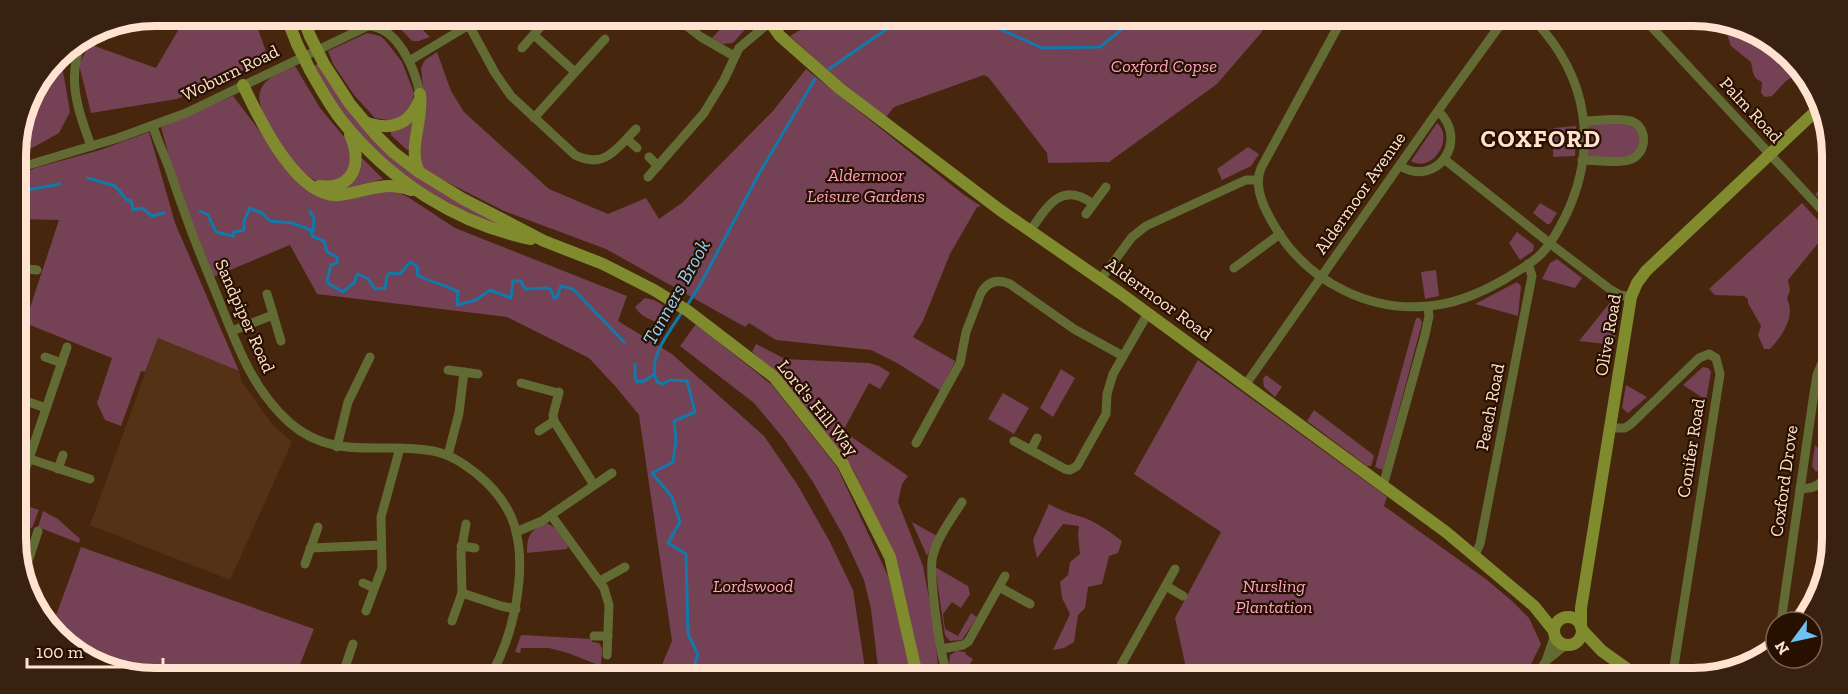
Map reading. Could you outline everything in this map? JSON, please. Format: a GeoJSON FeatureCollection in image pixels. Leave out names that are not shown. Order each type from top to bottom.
{"type":"FeatureCollection","features":[{"type":"Feature","properties":{"kind":"street","name":"Lord's Hill Way"},"geometry":{"type":"LineString","coordinates":[[290,26],[310,70],[342,122],[388,168],[446,209],[490,228],[544,241]]}},
{"type":"Feature","properties":{"kind":"street","name":"Lord's Hill Way"},"geometry":{"type":"LineString","coordinates":[[306,26],[324,64],[350,104],[393,152],[419,172],[463,199],[544,241],[603,264],[678,304],[774,377],[843,464],[890,557],[915,668]]}},
{"type":"Feature","properties":{"kind":"street","name":"Woburn Road"},"geometry":{"type":"LineString","coordinates":[[26,166],[153,126],[368,26],[375,26],[386,31],[400,48],[418,81],[420,94]]}},
{"type":"Feature","properties":{"kind":"street"},"geometry":{"type":"LineString","coordinates":[[409,61],[459,26]]}},
{"type":"Feature","properties":{"kind":"street"},"geometry":{"type":"LineString","coordinates":[[469,26],[504,87],[575,155],[587,160],[606,157],[636,129]]}},
{"type":"Feature","properties":{"kind":"street"},"geometry":{"type":"LineString","coordinates":[[522,48],[542,26]]}},
{"type":"Feature","properties":{"kind":"street"},"geometry":{"type":"LineString","coordinates":[[687,26],[734,56]]}},
{"type":"Feature","properties":{"kind":"street"},"geometry":{"type":"LineString","coordinates":[[648,177],[709,106],[734,56],[762,26]]}},
{"type":"Feature","properties":{"kind":"street","name":"Aldermoor Road"},"geometry":{"type":"LineString","coordinates":[[773,26],[801,56],[839,88],[1030,231],[1101,279],[1246,384],[1475,555],[1534,606],[1555,633]]}},
{"type":"Feature","properties":{"kind":"street"},"geometry":{"type":"LineString","coordinates":[[1338,26],[1261,168],[1258,180],[1264,206],[1280,234],[1299,258],[1321,278],[1345,291],[1374,301],[1401,306],[1428,306],[1452,302],[1477,293],[1541,254],[1562,222],[1574,195],[1582,160],[1584,121],[1581,103],[1570,71],[1558,48],[1539,26]]}},
{"type":"Feature","properties":{"kind":"street","name":"Aldermoor Avenue"},"geometry":{"type":"LineString","coordinates":[[1246,384],[1499,26]]}},
{"type":"Feature","properties":{"kind":"street","name":"Palm Road"},"geometry":{"type":"LineString","coordinates":[[1651,26],[1822,211]]}},
{"type":"Feature","properties":{"kind":"street"},"geometry":{"type":"LineString","coordinates":[[534,35],[575,72]]}},
{"type":"Feature","properties":{"kind":"street"},"geometry":{"type":"LineString","coordinates":[[534,118],[605,39]]}},
{"type":"Feature","properties":{"kind":"street"},"geometry":{"type":"LineString","coordinates":[[79,50],[75,59],[74,74],[78,102],[91,146]]}},
{"type":"Feature","properties":{"kind":"street"},"geometry":{"type":"LineString","coordinates":[[593,53],[602,61]]}},
{"type":"Feature","properties":{"kind":"street"},"geometry":{"type":"LineString","coordinates":[[243,85],[275,146],[289,165],[326,194],[335,195],[392,185],[427,197]]}},
{"type":"Feature","properties":{"kind":"street"},"geometry":{"type":"LineString","coordinates":[[364,122],[384,127],[400,124],[411,116],[420,94]]}},
{"type":"Feature","properties":{"kind":"street"},"geometry":{"type":"LineString","coordinates":[[419,172],[413,154],[420,117],[420,94]]}},
{"type":"Feature","properties":{"kind":"street"},"geometry":{"type":"LineString","coordinates":[[1400,166],[1412,171],[1425,171],[1432,169],[1444,159],[1451,144],[1451,131],[1446,120],[1438,111]]}},
{"type":"Feature","properties":{"kind":"street","name":"Olive Road"},"geometry":{"type":"LineString","coordinates":[[1581,628],[1581,608],[1631,297],[1637,283],[1646,271],[1815,112]]}},
{"type":"Feature","properties":{"kind":"street"},"geometry":{"type":"LineString","coordinates":[[1582,160],[1629,160],[1640,152],[1644,139],[1638,126],[1631,121],[1584,121]]}},
{"type":"Feature","properties":{"kind":"street"},"geometry":{"type":"LineString","coordinates":[[312,185],[325,187],[341,184],[353,172],[357,157],[356,148],[342,122]]}},
{"type":"Feature","properties":{"kind":"street","name":"Sandpiper Road"},"geometry":{"type":"LineString","coordinates":[[153,126],[194,239],[247,368],[278,411],[303,434],[337,447],[400,448],[435,451],[448,456],[472,470],[494,490],[510,513],[516,532],[519,574],[516,609],[506,642],[494,668]]}},
{"type":"Feature","properties":{"kind":"street"},"geometry":{"type":"LineString","coordinates":[[627,139],[637,148]]}},
{"type":"Feature","properties":{"kind":"street"},"geometry":{"type":"LineString","coordinates":[[649,157],[658,166]]}},
{"type":"Feature","properties":{"kind":"street"},"geometry":{"type":"LineString","coordinates":[[1444,159],[1611,290],[1631,297]]}},
{"type":"Feature","properties":{"kind":"street"},"geometry":{"type":"LineString","coordinates":[[1101,279],[1132,237],[1146,226],[1246,180],[1258,180]]}},
{"type":"Feature","properties":{"kind":"street"},"geometry":{"type":"LineString","coordinates":[[1086,214],[1106,187]]}},
{"type":"Feature","properties":{"kind":"street"},"geometry":{"type":"LineString","coordinates":[[1030,231],[1054,199],[1061,196],[1080,196],[1093,204]]}},
{"type":"Feature","properties":{"kind":"street"},"geometry":{"type":"LineString","coordinates":[[1233,268],[1280,234]]}},
{"type":"Feature","properties":{"kind":"street","name":"Peach Road"},"geometry":{"type":"LineString","coordinates":[[1475,555],[1480,544],[1532,276],[1528,264]]}},
{"type":"Feature","properties":{"kind":"street"},"geometry":{"type":"LineString","coordinates":[[26,269],[37,270]]}},
{"type":"Feature","properties":{"kind":"street"},"geometry":{"type":"LineString","coordinates":[[916,443],[960,363],[966,332],[981,293],[992,282],[1002,281],[1010,284],[1074,329],[1122,356]]}},
{"type":"Feature","properties":{"kind":"street"},"geometry":{"type":"LineString","coordinates":[[267,294],[281,341]]}},
{"type":"Feature","properties":{"kind":"street"},"geometry":{"type":"LineString","coordinates":[[1383,486],[1425,335],[1429,316],[1428,306]]}},
{"type":"Feature","properties":{"kind":"street"},"geometry":{"type":"LineString","coordinates":[[1014,441],[1065,469],[1070,470],[1077,466],[1106,414],[1110,380],[1148,313]]}},
{"type":"Feature","properties":{"kind":"street"},"geometry":{"type":"LineString","coordinates":[[232,332],[273,315]]}},
{"type":"Feature","properties":{"kind":"street"},"geometry":{"type":"LineString","coordinates":[[26,470],[67,347]]}},
{"type":"Feature","properties":{"kind":"street","name":"Conifer Road"},"geometry":{"type":"LineString","coordinates":[[1610,428],[1625,428],[1631,424],[1705,354],[1716,358],[1720,374],[1674,668]]}},
{"type":"Feature","properties":{"kind":"street"},"geometry":{"type":"LineString","coordinates":[[45,357],[62,363]]}},
{"type":"Feature","properties":{"kind":"street"},"geometry":{"type":"LineString","coordinates":[[337,447],[348,402],[370,357]]}},
{"type":"Feature","properties":{"kind":"street","name":"Coxford Drove"},"geometry":{"type":"LineString","coordinates":[[1783,610],[1817,375],[1822,363]]}},
{"type":"Feature","properties":{"kind":"street"},"geometry":{"type":"LineString","coordinates":[[448,370],[478,374]]}},
{"type":"Feature","properties":{"kind":"street"},"geometry":{"type":"LineString","coordinates":[[448,456],[459,413],[464,372]]}},
{"type":"Feature","properties":{"kind":"street"},"geometry":{"type":"LineString","coordinates":[[520,383],[559,392],[553,415],[554,421],[594,485]]}},
{"type":"Feature","properties":{"kind":"street"},"geometry":{"type":"LineString","coordinates":[[26,401],[46,408]]}},
{"type":"Feature","properties":{"kind":"street"},"geometry":{"type":"LineString","coordinates":[[539,431],[554,421]]}},
{"type":"Feature","properties":{"kind":"street"},"geometry":{"type":"LineString","coordinates":[[1031,450],[1037,438]]}},
{"type":"Feature","properties":{"kind":"street"},"geometry":{"type":"LineString","coordinates":[[366,611],[382,568],[381,517],[400,448]]}},
{"type":"Feature","properties":{"kind":"street"},"geometry":{"type":"LineString","coordinates":[[58,469],[63,455]]}},
{"type":"Feature","properties":{"kind":"street"},"geometry":{"type":"LineString","coordinates":[[30,459],[90,479]]}},
{"type":"Feature","properties":{"kind":"street"},"geometry":{"type":"LineString","coordinates":[[516,532],[533,526],[551,515],[612,473]]}},
{"type":"Feature","properties":{"kind":"street"},"geometry":{"type":"LineString","coordinates":[[1800,488],[1807,489],[1817,486],[1822,481]]}},
{"type":"Feature","properties":{"kind":"street"},"geometry":{"type":"LineString","coordinates":[[946,668],[932,581],[932,558],[962,501]]}},
{"type":"Feature","properties":{"kind":"street"},"geometry":{"type":"LineString","coordinates":[[551,515],[600,581],[609,605],[607,655]]}},
{"type":"Feature","properties":{"kind":"street"},"geometry":{"type":"LineString","coordinates":[[452,621],[462,593],[461,546],[466,524]]}},
{"type":"Feature","properties":{"kind":"street"},"geometry":{"type":"LineString","coordinates":[[305,564],[318,527]]}},
{"type":"Feature","properties":{"kind":"street"},"geometry":{"type":"LineString","coordinates":[[28,563],[38,531]]}},
{"type":"Feature","properties":{"kind":"street"},"geometry":{"type":"LineString","coordinates":[[310,548],[381,545]]}},
{"type":"Feature","properties":{"kind":"street"},"geometry":{"type":"LineString","coordinates":[[461,546],[475,548]]}},
{"type":"Feature","properties":{"kind":"street"},"geometry":{"type":"LineString","coordinates":[[600,581],[625,567]]}},
{"type":"Feature","properties":{"kind":"street"},"geometry":{"type":"LineString","coordinates":[[1120,668],[1175,570]]}},
{"type":"Feature","properties":{"kind":"street"},"geometry":{"type":"LineString","coordinates":[[942,649],[968,642],[1005,576]]}},
{"type":"Feature","properties":{"kind":"street"},"geometry":{"type":"LineString","coordinates":[[363,583],[374,588]]}},
{"type":"Feature","properties":{"kind":"street"},"geometry":{"type":"LineString","coordinates":[[1166,586],[1183,596]]}},
{"type":"Feature","properties":{"kind":"street"},"geometry":{"type":"LineString","coordinates":[[999,587],[1030,604]]}},
{"type":"Feature","properties":{"kind":"street"},"geometry":{"type":"LineString","coordinates":[[462,593],[516,609]]}},
{"type":"Feature","properties":{"kind":"street","name":"Aldermoor Road"},"geometry":{"type":"LineString","coordinates":[[1534,606],[1565,618]]}},
{"type":"Feature","properties":{"kind":"street"},"geometry":{"type":"LineString","coordinates":[[1541,668],[1546,661],[1558,622],[1581,608]]}},
{"type":"Feature","properties":{"kind":"street"},"geometry":{"type":"LineString","coordinates":[[1565,618],[1576,620],[1602,651],[1626,668]]}},
{"type":"Feature","properties":{"kind":"street"},"geometry":{"type":"LineString","coordinates":[[1546,661],[1579,639],[1581,628]]}},
{"type":"Feature","properties":{"kind":"street"},"geometry":{"type":"LineString","coordinates":[[1555,633],[1559,642],[1602,651]]}},
{"type":"Feature","properties":{"kind":"street"},"geometry":{"type":"LineString","coordinates":[[594,636],[608,636]]}},
{"type":"Feature","properties":{"kind":"street"},"geometry":{"type":"LineString","coordinates":[[345,668],[353,644]]}},
{"type":"Feature","properties":{"kind":"shaded area"},"geometry":{"type":"Polygon","coordinates":[[[158,338],[239,371],[242,382],[272,424],[292,442],[230,580],[90,525],[158,338]]]}},
{"type":"Feature","properties":{"kind":"green space"},"geometry":{"type":"Polygon","coordinates":[[[181,26],[257,26],[269,60],[177,99],[91,113],[79,65],[89,44],[156,68],[181,26]]]}},
{"type":"Feature","properties":{"kind":"green space"},"geometry":{"type":"Polygon","coordinates":[[[398,26],[419,26],[430,37],[412,41],[398,26]]]}},
{"type":"Feature","properties":{"kind":"green space"},"geometry":{"type":"Polygon","coordinates":[[[723,26],[748,26],[733,43],[723,44],[712,38],[723,26]]]}},
{"type":"Feature","properties":{"kind":"green space","name":"Coxford Copse"},"geometry":{"type":"Polygon","coordinates":[[[807,26],[1265,26],[1217,84],[1109,162],[1048,163],[1047,153],[989,78],[984,75],[894,107],[886,117],[838,80],[790,36],[807,26]]]}},
{"type":"Feature","properties":{"kind":"green space"},"geometry":{"type":"Polygon","coordinates":[[[1723,29],[1735,32],[1765,47],[1791,69],[1794,76],[1772,96],[1765,97],[1761,93],[1762,82],[1755,76],[1751,62],[1731,46],[1723,29]]]}},
{"type":"Feature","properties":{"kind":"green space"},"geometry":{"type":"Polygon","coordinates":[[[367,33],[380,36],[385,40],[402,62],[414,93],[411,110],[393,121],[375,118],[354,95],[333,64],[328,51],[367,33]]]}},
{"type":"Feature","properties":{"kind":"green space","name":"Aldermoor Leisure Gardens"},"geometry":{"type":"Polygon","coordinates":[[[437,52],[451,91],[464,112],[549,189],[608,214],[646,198],[659,219],[683,202],[773,111],[806,69],[964,195],[981,206],[977,207],[950,254],[923,321],[913,337],[955,361],[941,391],[897,363],[871,350],[776,340],[749,323],[745,327],[606,249],[504,211],[425,171],[419,160],[425,105],[421,68],[425,60],[437,52]]]}},
{"type":"Feature","properties":{"kind":"green space"},"geometry":{"type":"Polygon","coordinates":[[[319,63],[346,107],[374,140],[509,230],[460,209],[437,196],[415,182],[374,149],[336,104],[314,66],[319,63]]]}},
{"type":"Feature","properties":{"kind":"green space"},"geometry":{"type":"Polygon","coordinates":[[[295,66],[320,108],[350,144],[353,163],[340,180],[319,182],[308,176],[277,140],[262,111],[259,99],[261,89],[267,81],[295,66]]]}},
{"type":"Feature","properties":{"kind":"green space"},"geometry":{"type":"Polygon","coordinates":[[[60,67],[63,71],[70,112],[59,133],[26,150],[32,113],[47,83],[60,67]]]}},
{"type":"Feature","properties":{"kind":"green space","name":"Lordswood"},"geometry":{"type":"Polygon","coordinates":[[[233,96],[284,167],[299,181],[368,192],[397,192],[455,228],[627,296],[618,321],[672,354],[764,436],[797,484],[830,542],[853,590],[865,668],[661,668],[672,641],[639,415],[616,387],[589,358],[507,317],[317,294],[290,245],[213,277],[183,208],[161,127],[233,96]]]}},
{"type":"Feature","properties":{"kind":"green space"},"geometry":{"type":"Polygon","coordinates":[[[413,120],[407,150],[391,135],[391,132],[400,130],[413,120]]]}},
{"type":"Feature","properties":{"kind":"green space"},"geometry":{"type":"Polygon","coordinates":[[[1626,120],[1641,130],[1636,156],[1582,160],[1584,121],[1626,120]]]}},
{"type":"Feature","properties":{"kind":"green space"},"geometry":{"type":"Polygon","coordinates":[[[1437,123],[1442,129],[1443,137],[1439,152],[1426,163],[1419,164],[1411,161],[1437,123]]]}},
{"type":"Feature","properties":{"kind":"green space"},"geometry":{"type":"Polygon","coordinates":[[[1576,126],[1575,156],[1553,157],[1554,128],[1576,126]]]}},
{"type":"Feature","properties":{"kind":"green space"},"geometry":{"type":"Polygon","coordinates":[[[149,132],[175,223],[239,371],[158,338],[145,372],[141,371],[121,426],[105,420],[97,403],[112,358],[26,323],[59,220],[26,219],[26,172],[100,150],[149,132]]]}},
{"type":"Feature","properties":{"kind":"green space"},"geometry":{"type":"Polygon","coordinates":[[[1248,147],[1259,154],[1251,166],[1222,180],[1217,169],[1248,147]]]}},
{"type":"Feature","properties":{"kind":"green space"},"geometry":{"type":"Polygon","coordinates":[[[361,159],[383,179],[336,192],[361,159]]]}},
{"type":"Feature","properties":{"kind":"green space"},"geometry":{"type":"Polygon","coordinates":[[[1822,188],[1822,201],[1815,194],[1822,188]]]}},
{"type":"Feature","properties":{"kind":"green space"},"geometry":{"type":"Polygon","coordinates":[[[1540,203],[1557,213],[1550,224],[1533,213],[1540,203]]]}},
{"type":"Feature","properties":{"kind":"green space"},"geometry":{"type":"Polygon","coordinates":[[[1802,203],[1822,224],[1822,238],[1788,280],[1789,319],[1783,332],[1770,349],[1764,349],[1758,335],[1761,326],[1748,299],[1744,296],[1715,295],[1709,289],[1802,203]]]}},
{"type":"Feature","properties":{"kind":"green space"},"geometry":{"type":"Polygon","coordinates":[[[1517,232],[1534,245],[1533,251],[1520,260],[1509,243],[1517,232]]]}},
{"type":"Feature","properties":{"kind":"green space"},"geometry":{"type":"Polygon","coordinates":[[[1557,259],[1582,278],[1575,288],[1542,279],[1550,263],[1557,259]]]}},
{"type":"Feature","properties":{"kind":"green space"},"geometry":{"type":"Polygon","coordinates":[[[1436,270],[1439,296],[1425,299],[1421,272],[1436,270]]]}},
{"type":"Feature","properties":{"kind":"green space"},"geometry":{"type":"Polygon","coordinates":[[[1517,282],[1521,286],[1518,316],[1475,304],[1517,282]]]}},
{"type":"Feature","properties":{"kind":"green space"},"geometry":{"type":"Polygon","coordinates":[[[645,298],[654,300],[673,311],[662,324],[643,316],[635,307],[645,298]]]}},
{"type":"Feature","properties":{"kind":"green space"},"geometry":{"type":"Polygon","coordinates":[[[1612,300],[1619,311],[1614,345],[1579,341],[1612,300]]]}},
{"type":"Feature","properties":{"kind":"green space"},"geometry":{"type":"Polygon","coordinates":[[[1416,318],[1420,318],[1422,323],[1383,470],[1375,467],[1416,318]]]}},
{"type":"Feature","properties":{"kind":"green space"},"geometry":{"type":"Polygon","coordinates":[[[696,324],[772,385],[837,467],[888,576],[910,668],[878,668],[871,609],[864,580],[844,537],[813,482],[784,439],[754,403],[680,346],[696,324]]]}},
{"type":"Feature","properties":{"kind":"green space"},"geometry":{"type":"Polygon","coordinates":[[[756,344],[785,359],[869,363],[890,373],[880,389],[869,383],[843,431],[908,476],[902,484],[898,502],[923,566],[934,625],[938,668],[920,668],[894,557],[852,467],[775,372],[752,352],[756,344]]]}},
{"type":"Feature","properties":{"kind":"green space","name":"Nursling Plantation"},"geometry":{"type":"Polygon","coordinates":[[[1198,360],[1387,497],[1384,506],[1487,580],[1512,601],[1529,618],[1541,644],[1529,668],[1186,668],[1175,618],[1221,532],[1134,474],[1198,360]]]}},
{"type":"Feature","properties":{"kind":"green space"},"geometry":{"type":"Polygon","coordinates":[[[1703,367],[1708,368],[1711,372],[1706,400],[1683,385],[1703,367]]]}},
{"type":"Feature","properties":{"kind":"green space"},"geometry":{"type":"Polygon","coordinates":[[[1061,369],[1075,378],[1053,417],[1040,408],[1061,369]]]}},
{"type":"Feature","properties":{"kind":"green space"},"geometry":{"type":"Polygon","coordinates":[[[1266,375],[1282,387],[1275,397],[1264,387],[1263,379],[1266,375]]]}},
{"type":"Feature","properties":{"kind":"green space"},"geometry":{"type":"Polygon","coordinates":[[[1626,385],[1647,397],[1628,413],[1622,408],[1626,385]]]}},
{"type":"Feature","properties":{"kind":"green space"},"geometry":{"type":"Polygon","coordinates":[[[1003,393],[1029,408],[1014,434],[988,419],[1003,393]]]}},
{"type":"Feature","properties":{"kind":"green space"},"geometry":{"type":"Polygon","coordinates":[[[1314,410],[1371,453],[1374,456],[1371,466],[1367,466],[1307,421],[1314,410]]]}},
{"type":"Feature","properties":{"kind":"green space"},"geometry":{"type":"Polygon","coordinates":[[[1815,445],[1822,453],[1822,468],[1816,472],[1812,466],[1815,445]]]}},
{"type":"Feature","properties":{"kind":"green space"},"geometry":{"type":"Polygon","coordinates":[[[1049,504],[1090,520],[1122,541],[1118,553],[1109,556],[1102,584],[1088,587],[1085,608],[1078,615],[1074,642],[1064,648],[1053,650],[1070,614],[1062,598],[1060,582],[1068,575],[1070,562],[1080,554],[1079,526],[1063,524],[1037,558],[1033,540],[1049,504]]]}},
{"type":"Feature","properties":{"kind":"green space"},"geometry":{"type":"Polygon","coordinates":[[[26,506],[39,510],[32,528],[26,526],[26,506]]]}},
{"type":"Feature","properties":{"kind":"green space"},"geometry":{"type":"Polygon","coordinates":[[[43,511],[58,519],[80,539],[79,543],[38,527],[43,511]]]}},
{"type":"Feature","properties":{"kind":"green space"},"geometry":{"type":"Polygon","coordinates":[[[912,522],[937,536],[927,556],[912,522]]]}},
{"type":"Feature","properties":{"kind":"green space"},"geometry":{"type":"Polygon","coordinates":[[[547,523],[555,528],[568,546],[567,549],[527,553],[531,534],[547,523]]]}},
{"type":"Feature","properties":{"kind":"green space"},"geometry":{"type":"Polygon","coordinates":[[[81,547],[314,629],[299,668],[154,668],[120,664],[97,655],[69,637],[54,621],[81,547]]]}},
{"type":"Feature","properties":{"kind":"green space"},"geometry":{"type":"Polygon","coordinates":[[[935,567],[968,586],[970,594],[961,608],[952,602],[943,614],[945,629],[958,636],[971,613],[977,617],[962,640],[950,641],[945,635],[935,567]]]}},
{"type":"Feature","properties":{"kind":"green space"},"geometry":{"type":"Polygon","coordinates":[[[521,635],[592,639],[592,642],[599,643],[602,648],[601,666],[549,648],[521,648],[520,653],[515,652],[521,635]]]}},
{"type":"Feature","properties":{"kind":"green space"},"geometry":{"type":"Polygon","coordinates":[[[957,651],[966,652],[965,654],[973,659],[967,668],[951,668],[950,655],[957,651]]]}},
{"type":"Feature","properties":{"kind":"waterway","name":"Tanners Brook"},"geometry":{"type":"LineString","coordinates":[[829,69],[891,26]]}},
{"type":"Feature","properties":{"kind":"waterway","name":"Tanners Brook"},"geometry":{"type":"LineString","coordinates":[[993,26],[1042,48],[1100,47],[1126,26]]}},
{"type":"Feature","properties":{"kind":"waterway","name":"Tanners Brook"},"geometry":{"type":"LineString","coordinates":[[686,307],[760,172],[815,79]]}},
{"type":"Feature","properties":{"kind":"waterway"},"geometry":{"type":"LineString","coordinates":[[88,178],[115,186],[126,199],[131,201],[133,210],[142,208],[152,216],[164,213]]}},
{"type":"Feature","properties":{"kind":"waterway"},"geometry":{"type":"LineString","coordinates":[[26,190],[60,184]]}},
{"type":"Feature","properties":{"kind":"waterway"},"geometry":{"type":"LineString","coordinates":[[200,211],[208,215],[216,232],[233,236],[234,232],[244,230],[244,221],[250,208],[262,213],[270,221],[292,223],[311,230],[312,236],[324,241],[327,252],[337,257],[337,263],[331,265],[327,281],[343,292],[355,282],[358,274],[368,279],[375,289],[385,288],[387,276],[390,273],[400,274],[410,262],[418,267],[417,275],[458,291],[457,305],[476,300],[490,290],[511,298],[513,281],[521,281],[525,289],[548,288],[554,298],[557,297],[561,286],[573,289],[624,342]]}},
{"type":"Feature","properties":{"kind":"waterway"},"geometry":{"type":"LineString","coordinates":[[310,211],[314,219],[313,232]]}},
{"type":"Feature","properties":{"kind":"waterway","name":"Tanners Brook"},"geometry":{"type":"LineString","coordinates":[[682,312],[661,346],[654,373],[657,382],[663,384],[670,380],[687,381],[695,412],[674,421],[676,440],[673,462],[652,473],[672,497],[680,522],[668,543],[686,554],[688,634],[698,655],[693,668]]}},
{"type":"Feature","properties":{"kind":"waterway"},"geometry":{"type":"LineString","coordinates":[[635,364],[637,382],[644,381],[653,375]]}},
{"type":"Feature","properties":{"kind":"district","name":"COXFORD"},"geometry":{"type":"Point","coordinates":[1541,139]}}]}
